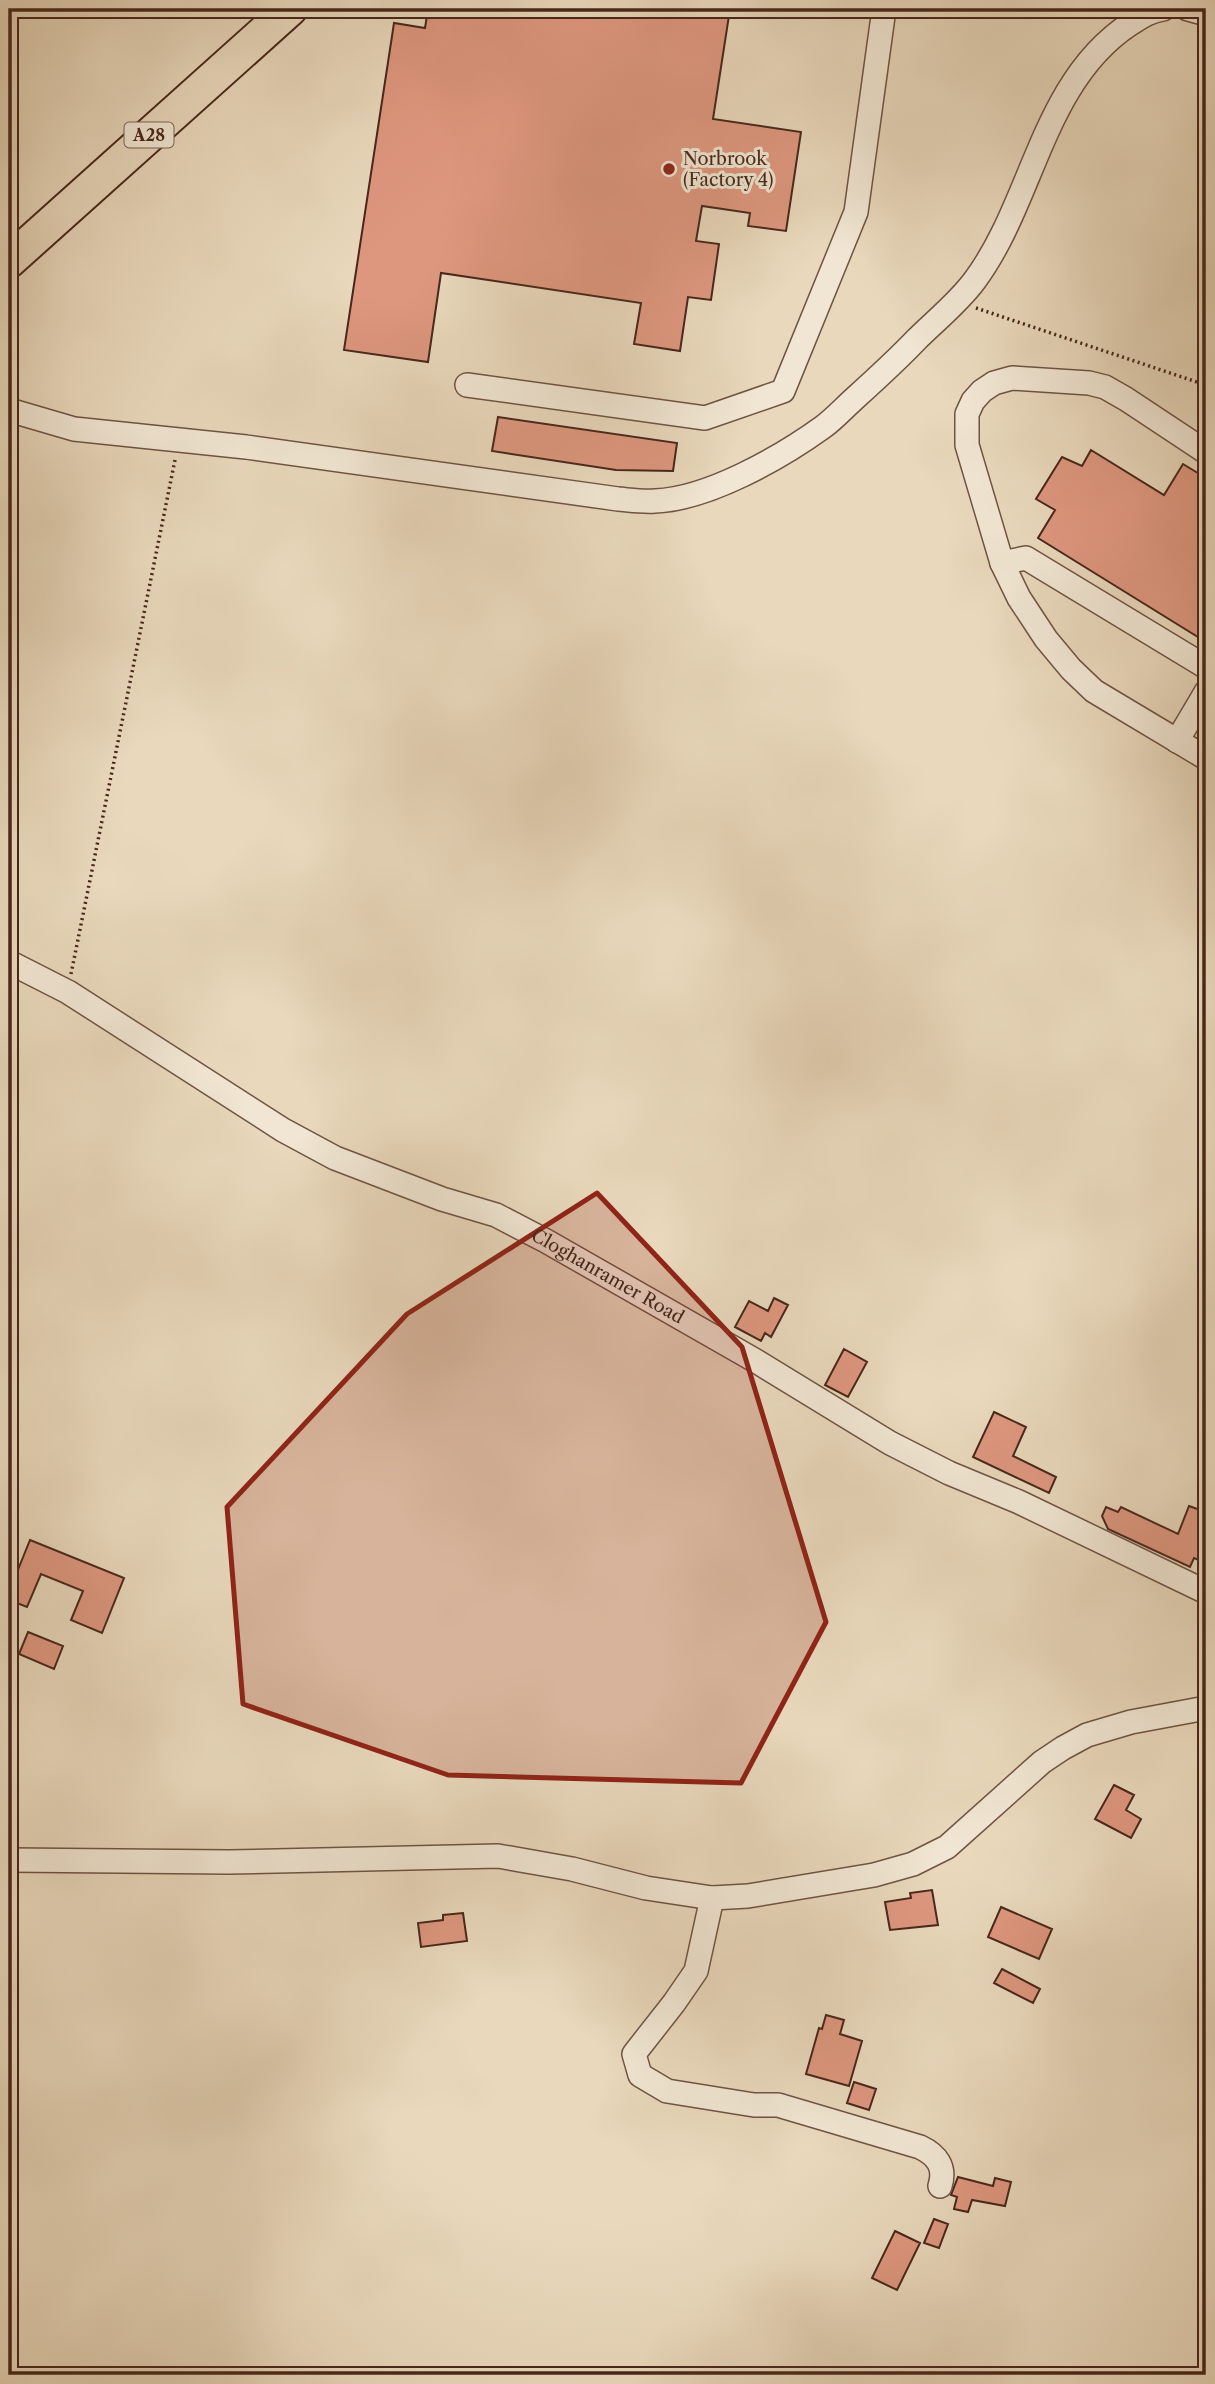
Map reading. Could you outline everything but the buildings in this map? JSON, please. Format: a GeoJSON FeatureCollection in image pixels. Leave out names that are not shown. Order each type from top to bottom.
{"type":"FeatureCollection","features":[{"type":"Feature","properties":{"kind":"highway","name":"A28"},"geometry":{"type":"LineString","coordinates":[[9,261],[290,9]]}},
{"type":"Feature","properties":{"kind":"street"},"geometry":{"type":"LineString","coordinates":[[467,384],[705,418],[783,391],[856,212],[884,9]]}},
{"type":"Feature","properties":{"kind":"street"},"geometry":{"type":"LineString","coordinates":[[9,410],[74,429],[246,447],[618,499],[656,501],[691,495],[748,473],[823,427],[898,359],[975,281],[1002,236],[1036,155],[1070,89],[1089,61],[1119,31],[1151,10],[1163,9]]}},
{"type":"Feature","properties":{"kind":"street"},"geometry":{"type":"LineString","coordinates":[[1188,9],[1206,14]]}},
{"type":"Feature","properties":{"kind":"street"},"geometry":{"type":"LineString","coordinates":[[1206,452],[1105,387],[1089,383],[1012,378],[994,383],[982,391],[967,414],[967,445],[1002,564],[1019,598],[1046,639],[1094,691],[1206,758]]}},
{"type":"Feature","properties":{"kind":"street"},"geometry":{"type":"LineString","coordinates":[[1002,564],[1026,558],[1206,667]]}},
{"type":"Feature","properties":{"kind":"street"},"geometry":{"type":"LineString","coordinates":[[1177,741],[1206,692]]}},
{"type":"Feature","properties":{"kind":"street","name":"Cloghanramer Road"},"geometry":{"type":"LineString","coordinates":[[9,962],[68,992],[282,1130],[335,1158],[442,1199],[496,1215],[757,1361],[890,1443],[1206,1592]]}},
{"type":"Feature","properties":{"kind":"street"},"geometry":{"type":"LineString","coordinates":[[9,1860],[229,1862],[498,1856],[572,1869],[646,1888],[712,1898],[748,1896],[874,1875],[913,1864],[947,1847],[1042,1762],[1087,1735],[1130,1722],[1206,1708]]}},
{"type":"Feature","properties":{"kind":"street"},"geometry":{"type":"LineString","coordinates":[[712,1898],[696,1971],[634,2054],[640,2075],[667,2091],[754,2105],[778,2105],[920,2147],[940,2162],[943,2177],[940,2186]]}},
{"type":"Feature","properties":{"kind":"path"},"geometry":{"type":"LineString","coordinates":[[960,296],[974,308],[1206,385]]}},
{"type":"Feature","properties":{"kind":"path"},"geometry":{"type":"LineString","coordinates":[[68,992],[179,441]]}},
{"type":"Feature","properties":{"kind":"highlighted area"},"geometry":{"type":"Polygon","coordinates":[[[597,1193],[742,1347],[826,1622],[741,1783],[448,1775],[243,1704],[227,1507],[407,1314],[597,1193]]]}},
{"type":"Feature","properties":{"kind":"place","name":"Norbrook (Factory 4)"},"geometry":{"type":"Point","coordinates":[669,169]}}]}
